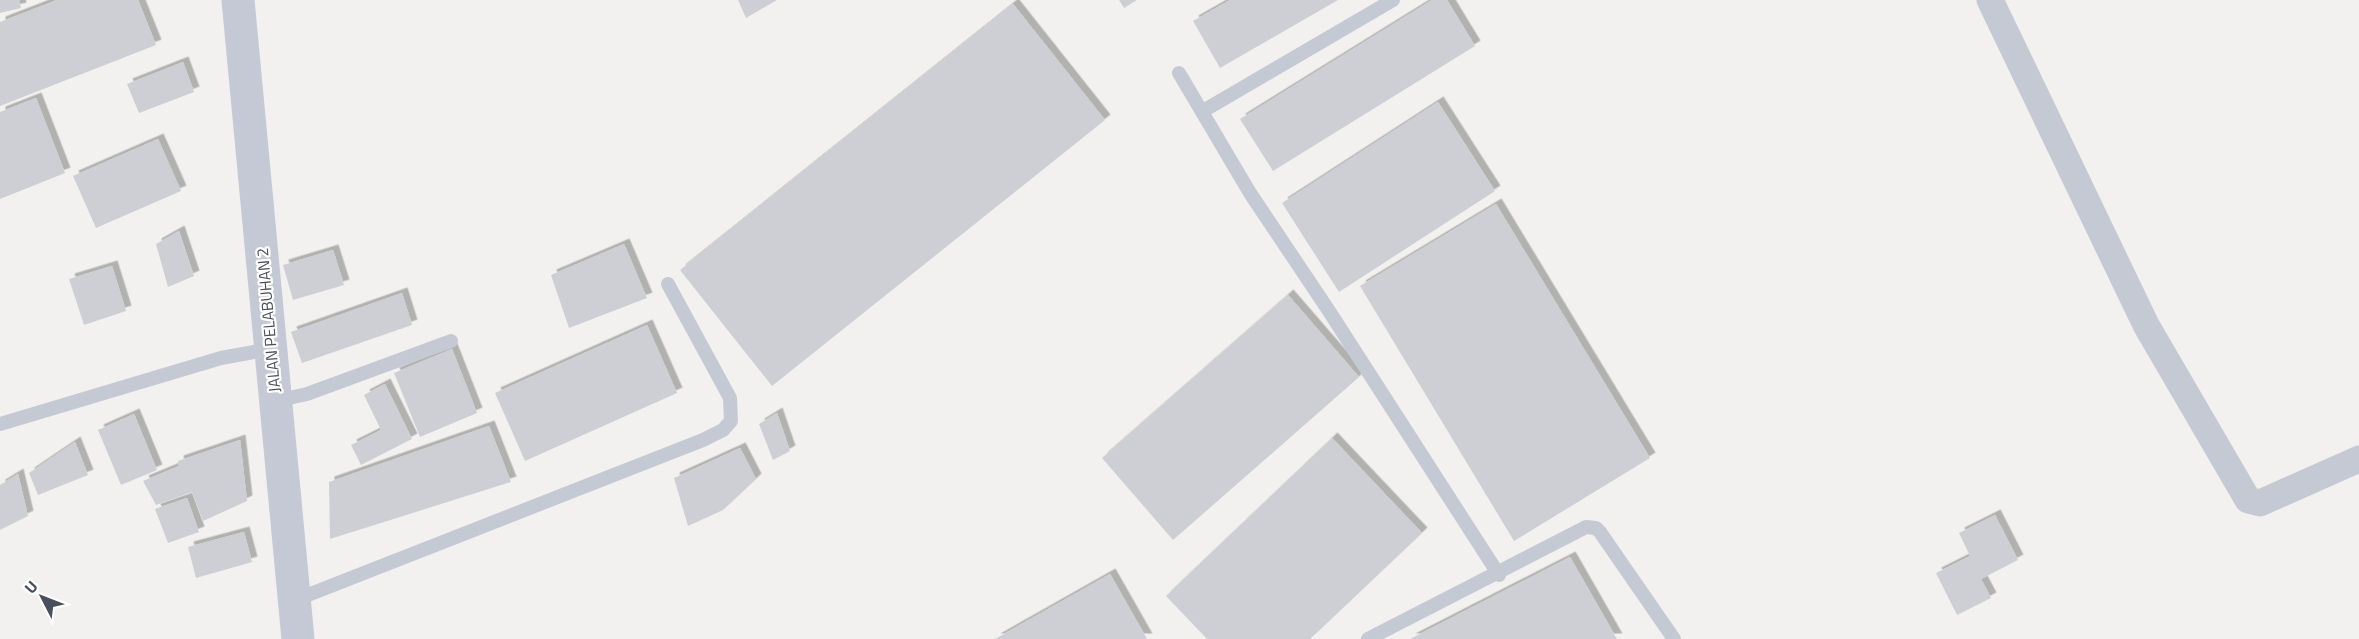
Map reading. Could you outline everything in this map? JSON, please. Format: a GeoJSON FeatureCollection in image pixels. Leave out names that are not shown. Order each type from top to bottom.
{"type":"FeatureCollection","features":[{"type":"Feature","properties":{"kind":"main road","name":"JALAN PELABUHAN 2"},"geometry":{"type":"LineString","coordinates":[[238,0],[298,639]]}},
{"type":"Feature","properties":{"kind":"street"},"geometry":{"type":"LineString","coordinates":[[1990,0],[2146,325],[2248,500],[2260,503],[2359,459]]}},
{"type":"Feature","properties":{"kind":"lane"},"geometry":{"type":"LineString","coordinates":[[1203,111],[1393,0]]}},
{"type":"Feature","properties":{"kind":"lane"},"geometry":{"type":"LineString","coordinates":[[1179,73],[1250,194],[1329,311],[1499,575]]}},
{"type":"Feature","properties":{"kind":"lane"},"geometry":{"type":"LineString","coordinates":[[295,600],[703,440],[723,430],[731,421],[730,398],[668,284]]}},
{"type":"Feature","properties":{"kind":"lane"},"geometry":{"type":"LineString","coordinates":[[275,401],[307,394],[451,341]]}},
{"type":"Feature","properties":{"kind":"lane"},"geometry":{"type":"LineString","coordinates":[[0,424],[221,358],[270,349]]}},
{"type":"Feature","properties":{"kind":"lane"},"geometry":{"type":"LineString","coordinates":[[1368,639],[1499,575],[1586,528],[1596,528],[1674,639]]}},
{"type":"Feature","properties":{"kind":"building"},"geometry":{"type":"Polygon","coordinates":[[[0,0],[19,0],[21,8],[0,13],[0,0]]]}},
{"type":"Feature","properties":{"kind":"building"},"geometry":{"type":"Polygon","coordinates":[[[57,0],[138,0],[156,45],[0,106],[0,22],[57,0]]]}},
{"type":"Feature","properties":{"kind":"building"},"geometry":{"type":"Polygon","coordinates":[[[738,0],[777,0],[746,18],[738,0]]]}},
{"type":"Feature","properties":{"kind":"building"},"geometry":{"type":"Polygon","coordinates":[[[1119,0],[1137,0],[1124,8],[1119,0]]]}},
{"type":"Feature","properties":{"kind":"building"},"geometry":{"type":"Polygon","coordinates":[[[1230,0],[1338,0],[1220,68],[1193,21],[1230,0]]]}},
{"type":"Feature","properties":{"kind":"building"},"geometry":{"type":"Polygon","coordinates":[[[1432,0],[1447,0],[1475,46],[1273,171],[1240,119],[1432,0]]]}},
{"type":"Feature","properties":{"kind":"building"},"geometry":{"type":"Polygon","coordinates":[[[1013,4],[1105,120],[772,386],[680,270],[1013,4]]]}},
{"type":"Feature","properties":{"kind":"building"},"geometry":{"type":"Polygon","coordinates":[[[183,62],[194,92],[139,113],[127,84],[183,62]]]}},
{"type":"Feature","properties":{"kind":"building"},"geometry":{"type":"Polygon","coordinates":[[[36,98],[65,173],[0,199],[0,112],[36,98]]]}},
{"type":"Feature","properties":{"kind":"building"},"geometry":{"type":"Polygon","coordinates":[[[1438,102],[1495,191],[1339,292],[1282,203],[1438,102]]]}},
{"type":"Feature","properties":{"kind":"building"},"geometry":{"type":"Polygon","coordinates":[[[158,139],[181,191],[96,228],[73,176],[158,139]]]}},
{"type":"Feature","properties":{"kind":"building"},"geometry":{"type":"Polygon","coordinates":[[[1496,204],[1650,458],[1514,541],[1360,286],[1496,204]]]}},
{"type":"Feature","properties":{"kind":"building"},"geometry":{"type":"Polygon","coordinates":[[[179,231],[194,276],[168,287],[156,244],[179,231]]]}},
{"type":"Feature","properties":{"kind":"building"},"geometry":{"type":"Polygon","coordinates":[[[624,244],[647,298],[569,328],[551,275],[624,244]]]}},
{"type":"Feature","properties":{"kind":"building"},"geometry":{"type":"Polygon","coordinates":[[[333,250],[344,285],[293,300],[283,265],[333,250]]]}},
{"type":"Feature","properties":{"kind":"building"},"geometry":{"type":"Polygon","coordinates":[[[112,266],[126,311],[84,325],[69,279],[112,266]]]}},
{"type":"Feature","properties":{"kind":"building"},"geometry":{"type":"Polygon","coordinates":[[[402,293],[412,325],[302,363],[291,332],[402,293]]]}},
{"type":"Feature","properties":{"kind":"building"},"geometry":{"type":"Polygon","coordinates":[[[1288,295],[1359,377],[1173,540],[1102,458],[1288,295]]]}},
{"type":"Feature","properties":{"kind":"building"},"geometry":{"type":"Polygon","coordinates":[[[647,325],[677,393],[525,461],[495,393],[647,325]]]}},
{"type":"Feature","properties":{"kind":"building"},"geometry":{"type":"Polygon","coordinates":[[[452,349],[477,413],[420,437],[394,373],[452,349]]]}},
{"type":"Feature","properties":{"kind":"building"},"geometry":{"type":"Polygon","coordinates":[[[385,384],[412,439],[361,465],[351,445],[381,430],[364,395],[385,384]]]}},
{"type":"Feature","properties":{"kind":"building"},"geometry":{"type":"Polygon","coordinates":[[[777,413],[790,451],[773,460],[759,424],[777,413]]]}},
{"type":"Feature","properties":{"kind":"building"},"geometry":{"type":"Polygon","coordinates":[[[134,414],[157,470],[121,485],[98,430],[134,414]]]}},
{"type":"Feature","properties":{"kind":"building"},"geometry":{"type":"Polygon","coordinates":[[[489,426],[511,482],[330,539],[329,482],[489,426]]]}},
{"type":"Feature","properties":{"kind":"building"},"geometry":{"type":"Polygon","coordinates":[[[1332,438],[1422,533],[1310,639],[1207,639],[1166,596],[1332,438]]]}},
{"type":"Feature","properties":{"kind":"building"},"geometry":{"type":"Polygon","coordinates":[[[240,440],[247,501],[203,521],[192,492],[156,505],[143,481],[179,466],[178,461],[240,440]]]}},
{"type":"Feature","properties":{"kind":"building"},"geometry":{"type":"Polygon","coordinates":[[[75,442],[88,475],[38,495],[29,473],[75,442]]]}},
{"type":"Feature","properties":{"kind":"building"},"geometry":{"type":"Polygon","coordinates":[[[740,448],[756,479],[723,510],[688,526],[674,478],[740,448]]]}},
{"type":"Feature","properties":{"kind":"building"},"geometry":{"type":"Polygon","coordinates":[[[18,474],[28,516],[0,530],[0,485],[18,474]]]}},
{"type":"Feature","properties":{"kind":"building"},"geometry":{"type":"Polygon","coordinates":[[[187,498],[199,532],[168,543],[155,509],[187,498]]]}},
{"type":"Feature","properties":{"kind":"building"},"geometry":{"type":"Polygon","coordinates":[[[1995,515],[2018,560],[1981,579],[1991,598],[1957,615],[1936,573],[1970,556],[1959,533],[1995,515]]]}},
{"type":"Feature","properties":{"kind":"building"},"geometry":{"type":"Polygon","coordinates":[[[244,532],[252,562],[196,578],[188,547],[244,532]]]}},
{"type":"Feature","properties":{"kind":"building"},"geometry":{"type":"Polygon","coordinates":[[[1570,557],[1617,639],[1410,639],[1570,557]]]}},
{"type":"Feature","properties":{"kind":"building"},"geometry":{"type":"Polygon","coordinates":[[[1110,574],[1147,639],[995,639],[1110,574]]]}}]}
